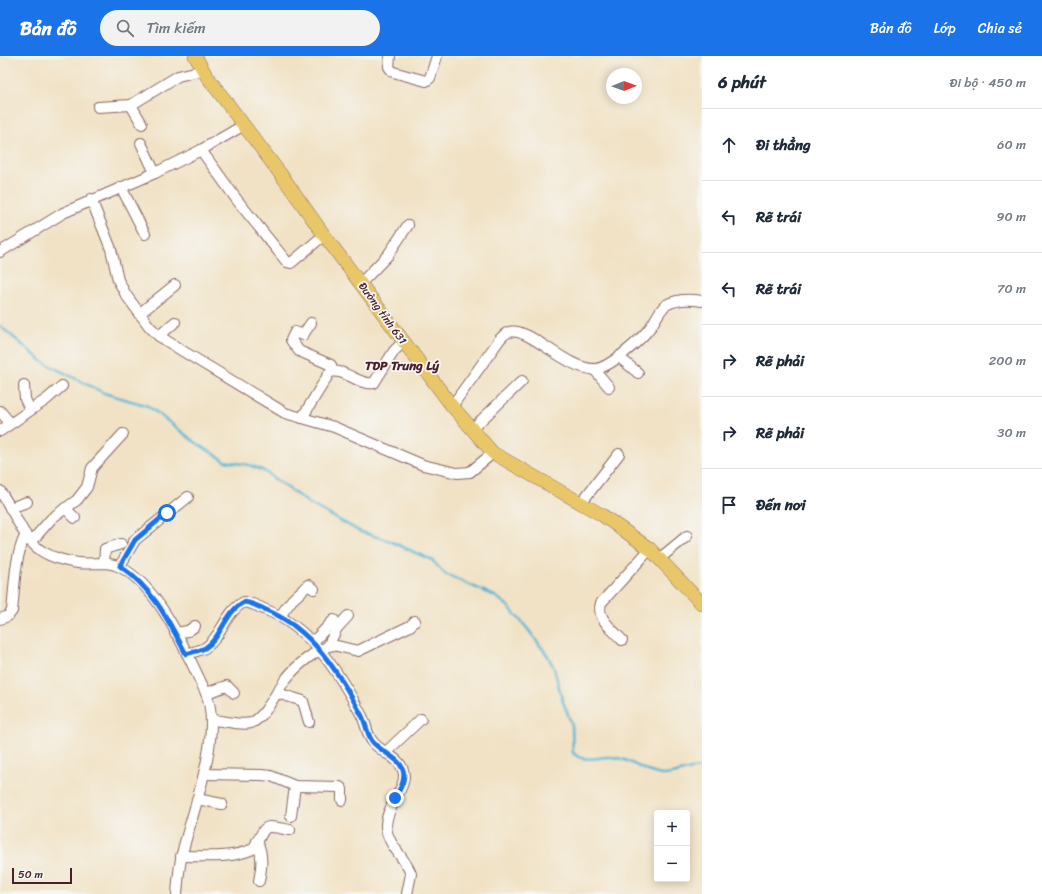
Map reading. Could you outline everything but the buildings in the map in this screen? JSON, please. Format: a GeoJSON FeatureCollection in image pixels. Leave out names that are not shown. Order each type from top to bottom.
{"type":"FeatureCollection","features":[{"type":"Feature","properties":{"kind":"main road","name":"Đường tỉnh 631"},"geometry":{"type":"LineString","coordinates":[[195,56],[203,70],[324,235],[452,406],[493,453],[602,515],[650,550],[702,604]]}},
{"type":"Feature","properties":{"kind":"street"},"geometry":{"type":"LineString","coordinates":[[390,56],[389,67],[393,72],[426,81],[430,78],[438,56]]}},
{"type":"Feature","properties":{"kind":"street"},"geometry":{"type":"LineString","coordinates":[[98,107],[131,105],[178,76],[203,70]]}},
{"type":"Feature","properties":{"kind":"street"},"geometry":{"type":"LineString","coordinates":[[131,105],[142,124]]}},
{"type":"Feature","properties":{"kind":"street"},"geometry":{"type":"LineString","coordinates":[[0,252],[63,213],[155,173],[201,150],[244,125]]}},
{"type":"Feature","properties":{"kind":"street"},"geometry":{"type":"LineString","coordinates":[[141,143],[155,173]]}},
{"type":"Feature","properties":{"kind":"street"},"geometry":{"type":"LineString","coordinates":[[201,150],[237,200],[287,262],[291,263],[324,235]]}},
{"type":"Feature","properties":{"kind":"street"},"geometry":{"type":"LineString","coordinates":[[121,187],[144,234]]}},
{"type":"Feature","properties":{"kind":"street"},"geometry":{"type":"LineString","coordinates":[[91,200],[111,248],[118,280],[139,314],[159,336],[285,413],[334,427],[423,465],[457,473],[470,472],[493,453]]}},
{"type":"Feature","properties":{"kind":"street"},"geometry":{"type":"LineString","coordinates":[[361,283],[388,255],[408,225]]}},
{"type":"Feature","properties":{"kind":"street"},"geometry":{"type":"LineString","coordinates":[[139,314],[175,285]]}},
{"type":"Feature","properties":{"kind":"street"},"geometry":{"type":"LineString","coordinates":[[452,406],[500,339],[511,331],[527,336],[572,364],[594,369],[602,368],[619,357],[643,336],[664,306],[674,301],[702,301]]}},
{"type":"Feature","properties":{"kind":"street"},"geometry":{"type":"LineString","coordinates":[[159,336],[175,322]]}},
{"type":"Feature","properties":{"kind":"street"},"geometry":{"type":"LineString","coordinates":[[311,324],[303,335],[295,332],[291,340],[299,351],[330,365],[333,371],[367,383],[374,383],[394,351],[404,341]]}},
{"type":"Feature","properties":{"kind":"street"},"geometry":{"type":"LineString","coordinates":[[619,357],[638,373]]}},
{"type":"Feature","properties":{"kind":"street"},"geometry":{"type":"LineString","coordinates":[[594,369],[609,387]]}},
{"type":"Feature","properties":{"kind":"street"},"geometry":{"type":"LineString","coordinates":[[302,418],[327,375],[333,371]]}},
{"type":"Feature","properties":{"kind":"street"},"geometry":{"type":"LineString","coordinates":[[472,429],[522,381]]}},
{"type":"Feature","properties":{"kind":"street"},"geometry":{"type":"LineString","coordinates":[[24,385],[25,399],[30,410]]}},
{"type":"Feature","properties":{"kind":"street"},"geometry":{"type":"LineString","coordinates":[[0,431],[47,399],[62,386]]}},
{"type":"Feature","properties":{"kind":"street"},"geometry":{"type":"LineString","coordinates":[[0,412],[10,423]]}},
{"type":"Feature","properties":{"kind":"street"},"geometry":{"type":"LineString","coordinates":[[0,619],[8,616],[12,611],[18,550],[52,518],[77,500],[87,487],[92,468],[123,434]]}},
{"type":"Feature","properties":{"kind":"street"},"geometry":{"type":"LineString","coordinates":[[580,503],[619,454]]}},
{"type":"Feature","properties":{"kind":"street"},"geometry":{"type":"LineString","coordinates":[[0,491],[28,539],[38,549],[66,561],[80,563],[104,563],[120,566],[141,582],[160,605],[206,693],[209,700],[211,720],[204,774],[181,856],[177,894]]}},
{"type":"Feature","properties":{"kind":"street"},"geometry":{"type":"LineString","coordinates":[[120,566],[135,540],[188,497]]}},
{"type":"Feature","properties":{"kind":"street"},"geometry":{"type":"LineString","coordinates":[[10,508],[27,502]]}},
{"type":"Feature","properties":{"kind":"street"},"geometry":{"type":"LineString","coordinates":[[65,508],[75,518]]}},
{"type":"Feature","properties":{"kind":"street"},"geometry":{"type":"LineString","coordinates":[[660,559],[687,536]]}},
{"type":"Feature","properties":{"kind":"street"},"geometry":{"type":"LineString","coordinates":[[104,563],[105,548],[120,544]]}},
{"type":"Feature","properties":{"kind":"street"},"geometry":{"type":"LineString","coordinates":[[622,640],[601,617],[599,611],[601,603],[650,550]]}},
{"type":"Feature","properties":{"kind":"street"},"geometry":{"type":"LineString","coordinates":[[280,616],[292,600],[308,585],[314,589]]}},
{"type":"Feature","properties":{"kind":"street"},"geometry":{"type":"LineString","coordinates":[[186,654],[205,647],[213,641],[233,612],[244,602],[250,603],[280,616],[295,625],[313,642],[319,652],[333,666],[364,720],[372,741],[384,753],[401,765],[404,777],[401,788],[390,806],[386,826],[387,836],[411,874],[407,894]]}},
{"type":"Feature","properties":{"kind":"street"},"geometry":{"type":"LineString","coordinates":[[211,720],[243,723],[252,722],[277,693],[291,673],[311,656],[328,646],[337,628],[348,616]]}},
{"type":"Feature","properties":{"kind":"street"},"geometry":{"type":"LineString","coordinates":[[313,642],[334,620]]}},
{"type":"Feature","properties":{"kind":"street"},"geometry":{"type":"LineString","coordinates":[[328,646],[338,646],[358,651],[410,626],[415,621]]}},
{"type":"Feature","properties":{"kind":"street"},"geometry":{"type":"LineString","coordinates":[[175,633],[188,631],[195,626]]}},
{"type":"Feature","properties":{"kind":"street"},"geometry":{"type":"LineString","coordinates":[[206,693],[226,686],[234,693]]}},
{"type":"Feature","properties":{"kind":"street"},"geometry":{"type":"LineString","coordinates":[[277,693],[303,701],[309,722]]}},
{"type":"Feature","properties":{"kind":"street"},"geometry":{"type":"LineString","coordinates":[[384,753],[421,719]]}},
{"type":"Feature","properties":{"kind":"street"},"geometry":{"type":"LineString","coordinates":[[204,774],[271,776],[295,786],[340,787],[342,789],[342,800]]}},
{"type":"Feature","properties":{"kind":"street"},"geometry":{"type":"LineString","coordinates":[[292,816],[295,786]]}},
{"type":"Feature","properties":{"kind":"street"},"geometry":{"type":"LineString","coordinates":[[197,799],[222,804]]}},
{"type":"Feature","properties":{"kind":"street"},"geometry":{"type":"LineString","coordinates":[[181,856],[221,856],[238,854],[253,849],[261,832],[269,826],[290,830]]}},
{"type":"Feature","properties":{"kind":"street"},"geometry":{"type":"LineString","coordinates":[[257,841],[260,848],[262,864],[259,881]]}},
{"type":"Feature","properties":{"kind":"waterway"},"geometry":{"type":"LineString","coordinates":[[0,326],[43,362],[104,393],[148,406],[195,442],[225,461],[249,465],[264,471],[310,504],[361,532],[390,541],[432,560],[445,574],[495,596],[507,605],[527,628],[548,656],[554,668],[562,699],[572,725],[573,753],[587,759],[606,757],[618,758],[650,772],[663,775],[702,768]]}},
{"type":"Feature","properties":{"kind":"district","name":"TDP Trung Lý"},"geometry":{"type":"Point","coordinates":[402,365]}},
{"type":"Feature","properties":{"kind":"route"},"geometry":{"type":"LineString","coordinates":[[167,513],[135,540],[120,566],[141,582],[160,605],[186,654],[205,647],[213,641],[233,612],[244,602],[271,611],[295,625],[313,642],[318,650],[333,666],[367,725],[368,733],[372,741],[384,753],[401,765],[404,777],[401,788],[395,798]]}}]}
